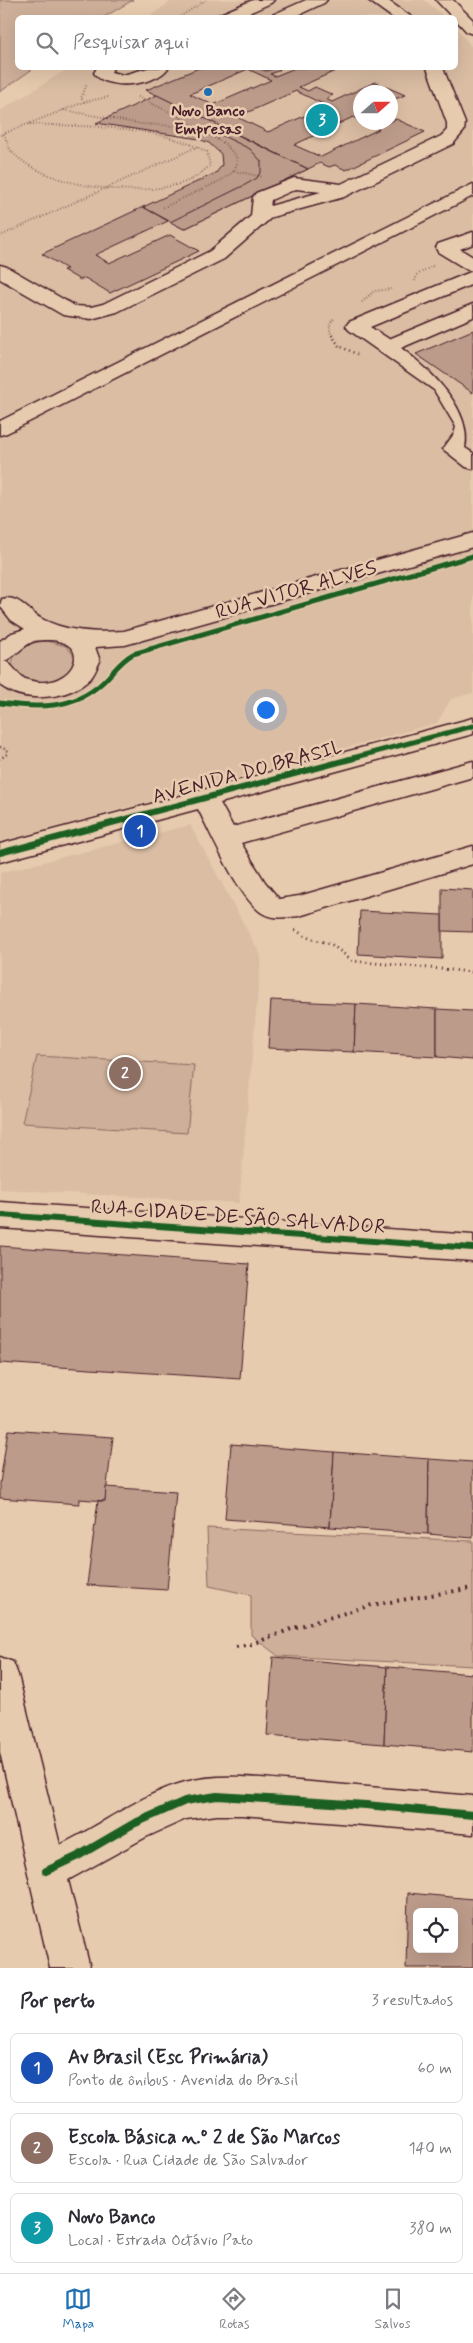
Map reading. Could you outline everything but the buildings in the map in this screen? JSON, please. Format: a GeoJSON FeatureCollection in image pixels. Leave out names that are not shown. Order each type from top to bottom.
{"type":"FeatureCollection","features":[{"type":"Feature","properties":{"kind":"street"},"geometry":{"type":"LineString","coordinates":[[231,15],[266,0]]}},
{"type":"Feature","properties":{"kind":"street"},"geometry":{"type":"LineString","coordinates":[[285,15],[318,0]]}},
{"type":"Feature","properties":{"kind":"street"},"geometry":{"type":"LineString","coordinates":[[376,0],[396,15]]}},
{"type":"Feature","properties":{"kind":"street"},"geometry":{"type":"LineString","coordinates":[[444,0],[473,29]]}},
{"type":"Feature","properties":{"kind":"street"},"geometry":{"type":"LineString","coordinates":[[104,70],[102,73],[104,76],[120,85],[155,70]]}},
{"type":"Feature","properties":{"kind":"street"},"geometry":{"type":"LineString","coordinates":[[0,271],[70,311],[81,313],[102,311],[217,255],[260,216],[274,210],[319,199],[345,190],[447,140],[455,131],[456,123],[436,70]]}},
{"type":"Feature","properties":{"kind":"street"},"geometry":{"type":"LineString","coordinates":[[18,400],[473,172]]}},
{"type":"Feature","properties":{"kind":"street"},"geometry":{"type":"LineString","coordinates":[[0,429],[473,189]]}},
{"type":"Feature","properties":{"kind":"street"},"geometry":{"type":"LineString","coordinates":[[473,238],[445,248],[473,265]]}},
{"type":"Feature","properties":{"kind":"street"},"geometry":{"type":"LineString","coordinates":[[473,277],[356,326],[441,386],[458,409],[466,427],[464,435],[453,449],[473,463]]}},
{"type":"Feature","properties":{"kind":"street"},"geometry":{"type":"LineString","coordinates":[[447,288],[473,305]]}},
{"type":"Feature","properties":{"kind":"street"},"geometry":{"type":"LineString","coordinates":[[387,347],[419,341],[473,310]]}},
{"type":"Feature","properties":{"kind":"street","name":"RUA VITOR ALVES"},"geometry":{"type":"LineString","coordinates":[[26,688],[8,680],[2,656],[30,634],[61,634],[100,640],[125,638],[471,539]]}},
{"type":"Feature","properties":{"kind":"street"},"geometry":{"type":"LineString","coordinates":[[2,656],[13,630],[11,607],[31,623],[74,639],[86,650],[87,664],[84,671]]}},
{"type":"Feature","properties":{"kind":"street","name":"RUA VITOR ALVES"},"geometry":{"type":"LineString","coordinates":[[0,685],[48,690],[60,687],[70,683],[84,671],[102,650],[125,638]]}},
{"type":"Feature","properties":{"kind":"street","name":"AVENIDA DO BRASIL"},"geometry":{"type":"LineString","coordinates":[[0,853],[473,726]]}},
{"type":"Feature","properties":{"kind":"street"},"geometry":{"type":"LineString","coordinates":[[227,838],[473,769]]}},
{"type":"Feature","properties":{"kind":"street"},"geometry":{"type":"LineString","coordinates":[[206,799],[259,895],[274,907],[284,908],[473,855]]}},
{"type":"Feature","properties":{"kind":"street","name":"RUA CIDADE DE SÃO SALVADOR"},"geometry":{"type":"LineString","coordinates":[[0,1215],[473,1248]]}},
{"type":"Feature","properties":{"kind":"street"},"geometry":{"type":"LineString","coordinates":[[0,1675],[70,1968]]}},
{"type":"Feature","properties":{"kind":"street"},"geometry":{"type":"LineString","coordinates":[[46,1872],[133,1824],[185,1801],[217,1796],[242,1796],[366,1805],[473,1816]]}},
{"type":"Feature","properties":{"kind":"path"},"geometry":{"type":"LineString","coordinates":[[183,15],[206,0]]}},
{"type":"Feature","properties":{"kind":"path"},"geometry":{"type":"LineString","coordinates":[[0,135],[84,102],[111,96],[120,85],[173,113],[228,146],[233,152],[236,162],[234,171],[222,179],[162,208]]}},
{"type":"Feature","properties":{"kind":"path"},"geometry":{"type":"LineString","coordinates":[[63,110],[141,124],[194,127]]}},
{"type":"Feature","properties":{"kind":"path"},"geometry":{"type":"LineString","coordinates":[[3,145],[21,164],[37,173],[77,185],[105,189],[162,189],[192,181],[204,174],[210,166],[207,152],[199,146],[182,140],[155,134],[28,124]]}},
{"type":"Feature","properties":{"kind":"path"},"geometry":{"type":"LineString","coordinates":[[2,140],[4,134]]}},
{"type":"Feature","properties":{"kind":"path"},"geometry":{"type":"LineString","coordinates":[[0,236],[199,146]]}},
{"type":"Feature","properties":{"kind":"path"},"geometry":{"type":"LineString","coordinates":[[0,747],[7,750],[8,754],[0,759]]}},
{"type":"Feature","properties":{"kind":"path"},"geometry":{"type":"LineString","coordinates":[[284,908],[282,923],[309,938],[331,944],[353,961],[473,972]]}},
{"type":"Feature","properties":{"kind":"path"},"geometry":{"type":"LineString","coordinates":[[236,1647],[252,1644],[294,1628],[372,1605],[473,1588]]}},
{"type":"Feature","properties":{"kind":"shaded area"},"geometry":{"type":"Polygon","coordinates":[[[0,0],[133,0],[107,15],[15,15],[15,70],[31,70],[0,92],[0,0]]]}},
{"type":"Feature","properties":{"kind":"shaded area"},"geometry":{"type":"Polygon","coordinates":[[[173,0],[424,0],[443,15],[151,15],[173,0]]]}},
{"type":"Feature","properties":{"kind":"shaded area"},"geometry":{"type":"Polygon","coordinates":[[[458,29],[473,49],[473,693],[451,699],[437,723],[0,842],[0,111],[66,70],[458,70],[458,29]]]}},
{"type":"Feature","properties":{"kind":"shaded area"},"geometry":{"type":"Polygon","coordinates":[[[47,641],[66,646],[76,658],[73,668],[57,680],[35,682],[25,679],[17,673],[12,664],[13,658],[25,646],[47,641]]]}},
{"type":"Feature","properties":{"kind":"shaded area"},"geometry":{"type":"Polygon","coordinates":[[[190,825],[261,956],[239,1203],[0,1189],[0,873],[190,825]]]}},
{"type":"Feature","properties":{"kind":"shaded area"},"geometry":{"type":"Polygon","coordinates":[[[37,1056],[194,1065],[187,1133],[22,1123],[37,1056]]]}},
{"type":"Feature","properties":{"kind":"shaded area"},"geometry":{"type":"Polygon","coordinates":[[[207,1528],[473,1541],[473,1666],[278,1656],[251,1635],[251,1595],[209,1586],[207,1528]]]}},
{"type":"Feature","properties":{"kind":"cycle path"},"geometry":{"type":"LineString","coordinates":[[0,703],[41,707],[67,703],[91,692],[120,663],[133,654],[473,556]]}},
{"type":"Feature","properties":{"kind":"cycle path"},"geometry":{"type":"LineString","coordinates":[[0,853],[473,726]]}},
{"type":"Feature","properties":{"kind":"cycle path"},"geometry":{"type":"LineString","coordinates":[[0,1215],[473,1248]]}},
{"type":"Feature","properties":{"kind":"cycle path"},"geometry":{"type":"LineString","coordinates":[[46,1871],[78,1856],[133,1824],[185,1801],[217,1796],[242,1796],[366,1805],[473,1815]]}},
{"type":"Feature","properties":{"kind":"place","name":"Novo Banco Empresas"},"geometry":{"type":"Point","coordinates":[208,92]}},
{"type":"Feature","properties":{"kind":"place","name":"Novo Banco"},"geometry":{"type":"Point","coordinates":[322,120]}},
{"type":"Feature","properties":{"kind":"place","name":"Av Brasil (Esc Primária)"},"geometry":{"type":"Point","coordinates":[140,831]}},
{"type":"Feature","properties":{"kind":"place","name":"Escola Básica n.º 2 de São Marcos"},"geometry":{"type":"Point","coordinates":[125,1073]}}]}
